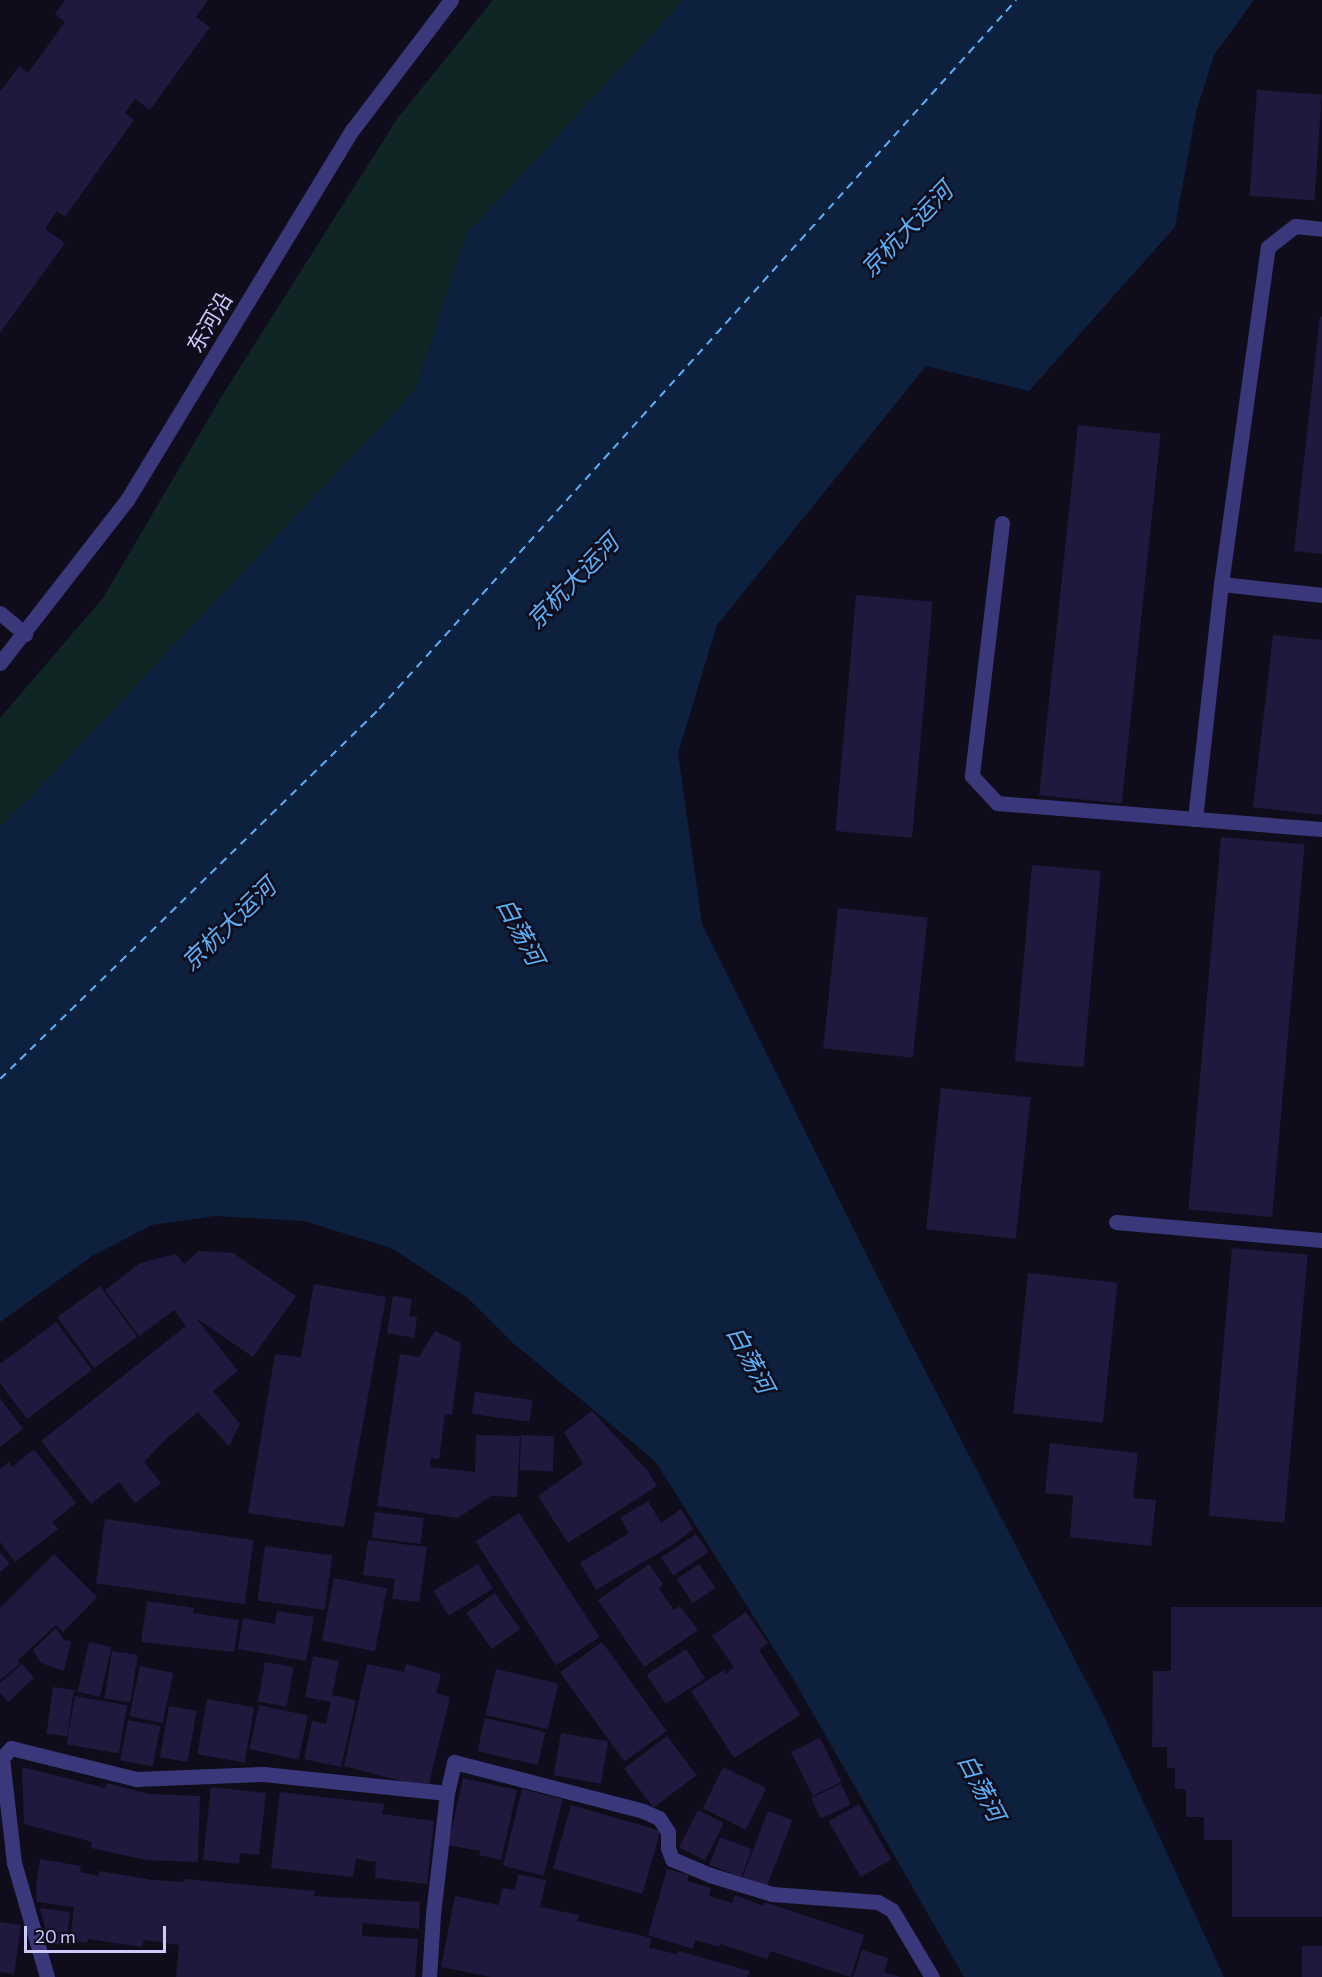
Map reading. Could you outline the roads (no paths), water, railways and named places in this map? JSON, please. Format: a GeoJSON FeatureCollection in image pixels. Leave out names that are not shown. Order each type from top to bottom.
{"type":"FeatureCollection","features":[{"type":"Feature","properties":{"kind":"street","name":"东河沿"},"geometry":{"type":"LineString","coordinates":[[0,663],[128,500],[353,129],[451,0]]}},
{"type":"Feature","properties":{"kind":"street"},"geometry":{"type":"LineString","coordinates":[[1195,819],[1221,584],[1268,247],[1295,226],[1322,229]]}},
{"type":"Feature","properties":{"kind":"street"},"geometry":{"type":"LineString","coordinates":[[1002,523],[972,776],[997,803],[1322,830]]}},
{"type":"Feature","properties":{"kind":"street"},"geometry":{"type":"LineString","coordinates":[[1221,584],[1322,595]]}},
{"type":"Feature","properties":{"kind":"street"},"geometry":{"type":"LineString","coordinates":[[0,614],[25,634]]}},
{"type":"Feature","properties":{"kind":"street"},"geometry":{"type":"LineString","coordinates":[[1116,1222],[1322,1240]]}},
{"type":"Feature","properties":{"kind":"street"},"geometry":{"type":"LineString","coordinates":[[47,1977],[14,1863],[2,1758],[11,1748],[136,1779],[263,1774],[447,1793]]}},
{"type":"Feature","properties":{"kind":"street"},"geometry":{"type":"LineString","coordinates":[[429,1977],[433,1914],[447,1793],[454,1762],[643,1811],[660,1818],[668,1832],[668,1848],[672,1859],[710,1875],[772,1894],[878,1902],[892,1910],[932,1977]]}},
{"type":"Feature","properties":{"kind":"water"},"geometry":{"type":"Polygon","coordinates":[[[684,0],[1254,0],[1214,55],[1196,112],[1175,227],[1029,391],[926,366],[717,625],[678,753],[702,924],[900,1322],[1101,1710],[1224,1977],[964,1977],[792,1677],[655,1461],[513,1343],[468,1298],[391,1248],[304,1221],[215,1216],[152,1225],[92,1256],[0,1322],[0,826],[31,797],[416,389],[466,235],[684,0]]]}},
{"type":"Feature","properties":{"kind":"water label","name":"京杭大运河"},"geometry":{"type":"Point","coordinates":[906,229]}},
{"type":"Feature","properties":{"kind":"water label","name":"京杭大运河"},"geometry":{"type":"Point","coordinates":[572,581]}},
{"type":"Feature","properties":{"kind":"water label","name":"京杭大运河"},"geometry":{"type":"Point","coordinates":[228,924]}},
{"type":"Feature","properties":{"kind":"water label","name":"白荡河"},"geometry":{"type":"Point","coordinates":[521,931]}},
{"type":"Feature","properties":{"kind":"water label","name":"白荡河"},"geometry":{"type":"Point","coordinates":[751,1359]}},
{"type":"Feature","properties":{"kind":"water label","name":"白荡河"},"geometry":{"type":"Point","coordinates":[982,1787]}}]}
